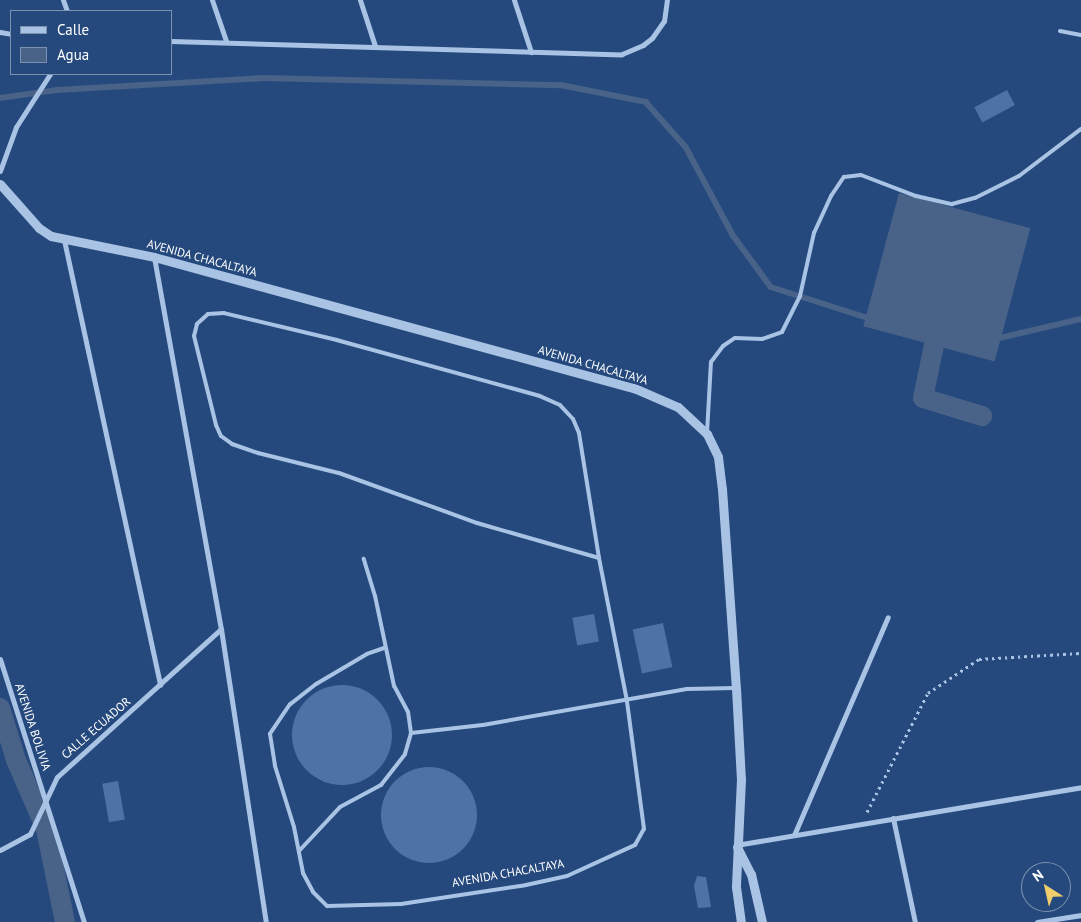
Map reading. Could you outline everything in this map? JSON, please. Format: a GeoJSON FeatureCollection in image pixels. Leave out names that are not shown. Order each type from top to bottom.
{"type":"FeatureCollection","features":[{"type":"Feature","properties":{"kind":"street"},"geometry":{"type":"LineString","coordinates":[[212,0],[226,41]]}},
{"type":"Feature","properties":{"kind":"street"},"geometry":{"type":"LineString","coordinates":[[360,0],[375,46]]}},
{"type":"Feature","properties":{"kind":"street"},"geometry":{"type":"LineString","coordinates":[[514,0],[531,52]]}},
{"type":"Feature","properties":{"kind":"street"},"geometry":{"type":"LineString","coordinates":[[172,41],[226,41],[610,54],[633,50],[648,42],[659,29],[667,12],[668,0]]}},
{"type":"Feature","properties":{"kind":"street"},"geometry":{"type":"LineString","coordinates":[[0,171],[16,127],[49,75]]}},
{"type":"Feature","properties":{"kind":"street","name":"AVENIDA CHACALTAYA"},"geometry":{"type":"LineString","coordinates":[[0,184],[39,228],[51,236],[154,257],[634,388],[678,407],[707,434],[718,457],[722,489],[736,688],[740,779],[736,844],[736,887],[741,922]]}},
{"type":"Feature","properties":{"kind":"street"},"geometry":{"type":"LineString","coordinates":[[64,240],[160,685]]}},
{"type":"Feature","properties":{"kind":"street"},"geometry":{"type":"LineString","coordinates":[[154,257],[221,629],[266,922]]}},
{"type":"Feature","properties":{"kind":"street"},"geometry":{"type":"LineString","coordinates":[[794,835],[888,617]]}},
{"type":"Feature","properties":{"kind":"street","name":"CALLE ECUADOR"},"geometry":{"type":"LineString","coordinates":[[0,850],[30,834],[57,777],[221,629]]}},
{"type":"Feature","properties":{"kind":"street","name":"AVENIDA BOLIVIA"},"geometry":{"type":"LineString","coordinates":[[0,659],[84,922]]}},
{"type":"Feature","properties":{"kind":"street"},"geometry":{"type":"LineString","coordinates":[[762,922],[751,874],[736,844],[1081,787]]}},
{"type":"Feature","properties":{"kind":"street"},"geometry":{"type":"LineString","coordinates":[[893,818],[915,922]]}},
{"type":"Feature","properties":{"kind":"street"},"geometry":{"type":"LineString","coordinates":[[1037,922],[1081,915]]}},
{"type":"Feature","properties":{"kind":"lane"},"geometry":{"type":"LineString","coordinates":[[1060,30],[1081,35]]}},
{"type":"Feature","properties":{"kind":"lane"},"geometry":{"type":"LineString","coordinates":[[707,434],[711,362],[724,346],[736,338],[762,339],[782,332],[800,296],[814,233],[831,196],[844,177],[861,175],[916,196],[952,204],[975,198],[1019,176],[1081,129]]}},
{"type":"Feature","properties":{"kind":"lane","name":"AVENIDA CHACALTAYA"},"geometry":{"type":"LineString","coordinates":[[384,648],[367,654],[316,684],[290,704],[270,734],[275,766],[294,827],[303,873],[313,892],[328,906],[401,904],[526,885],[567,876],[635,845],[644,829],[627,701],[599,558],[579,432],[573,418],[560,405],[540,396],[337,340],[224,313],[208,314],[197,324],[194,336],[216,425],[222,436],[232,444],[258,453],[339,473],[477,522],[599,558]]}},
{"type":"Feature","properties":{"kind":"lane"},"geometry":{"type":"LineString","coordinates":[[299,851],[340,807],[381,785],[406,754],[411,733],[408,712],[394,686],[384,648],[375,596],[364,559]]}},
{"type":"Feature","properties":{"kind":"lane"},"geometry":{"type":"LineString","coordinates":[[411,733],[483,725],[627,701],[686,689],[736,688]]}},
{"type":"Feature","properties":{"kind":"path"},"geometry":{"type":"LineString","coordinates":[[861,824],[928,693],[978,659],[1081,653]]}},
{"type":"Feature","properties":{"kind":"water"},"geometry":{"type":"Polygon","coordinates":[[[899,193],[1030,228],[995,361],[863,326],[899,193]]]}},
{"type":"Feature","properties":{"kind":"building"},"geometry":{"type":"Polygon","coordinates":[[[1007,90],[1015,105],[982,122],[974,107],[1007,90]]]}},
{"type":"Feature","properties":{"kind":"building"},"geometry":{"type":"Polygon","coordinates":[[[594,614],[599,642],[577,645],[572,618],[594,614]]]}},
{"type":"Feature","properties":{"kind":"building"},"geometry":{"type":"Polygon","coordinates":[[[663,623],[672,667],[642,673],[633,629],[663,623]]]}},
{"type":"Feature","properties":{"kind":"building"},"geometry":{"type":"Polygon","coordinates":[[[342,685],[361,688],[378,699],[389,716],[392,735],[389,754],[378,771],[361,782],[342,785],[323,782],[306,771],[295,754],[292,735],[295,716],[306,699],[323,688],[342,685]]]}},
{"type":"Feature","properties":{"kind":"building"},"geometry":{"type":"Polygon","coordinates":[[[429,767],[447,771],[463,781],[473,797],[477,815],[473,833],[463,849],[447,859],[429,863],[411,859],[395,849],[385,833],[381,815],[385,797],[395,781],[411,771],[429,767]]]}},
{"type":"Feature","properties":{"kind":"building"},"geometry":{"type":"Polygon","coordinates":[[[118,781],[125,819],[109,822],[102,784],[118,781]]]}},
{"type":"Feature","properties":{"kind":"building"},"geometry":{"type":"Polygon","coordinates":[[[697,876],[706,877],[711,907],[698,908],[694,886],[697,876]]]}},
{"type":"Feature","properties":{"kind":"waterway"},"geometry":{"type":"LineString","coordinates":[[0,98],[57,90],[264,78],[561,85],[646,102],[686,147],[733,235],[771,287],[865,317]]}},
{"type":"Feature","properties":{"kind":"waterway"},"geometry":{"type":"LineString","coordinates":[[1000,338],[1081,319]]}},
{"type":"Feature","properties":{"kind":"waterway"},"geometry":{"type":"LineString","coordinates":[[934,345],[923,398],[982,416]]}},
{"type":"Feature","properties":{"kind":"waterway"},"geometry":{"type":"LineString","coordinates":[[0,708],[16,760],[46,829],[65,922]]}}]}
